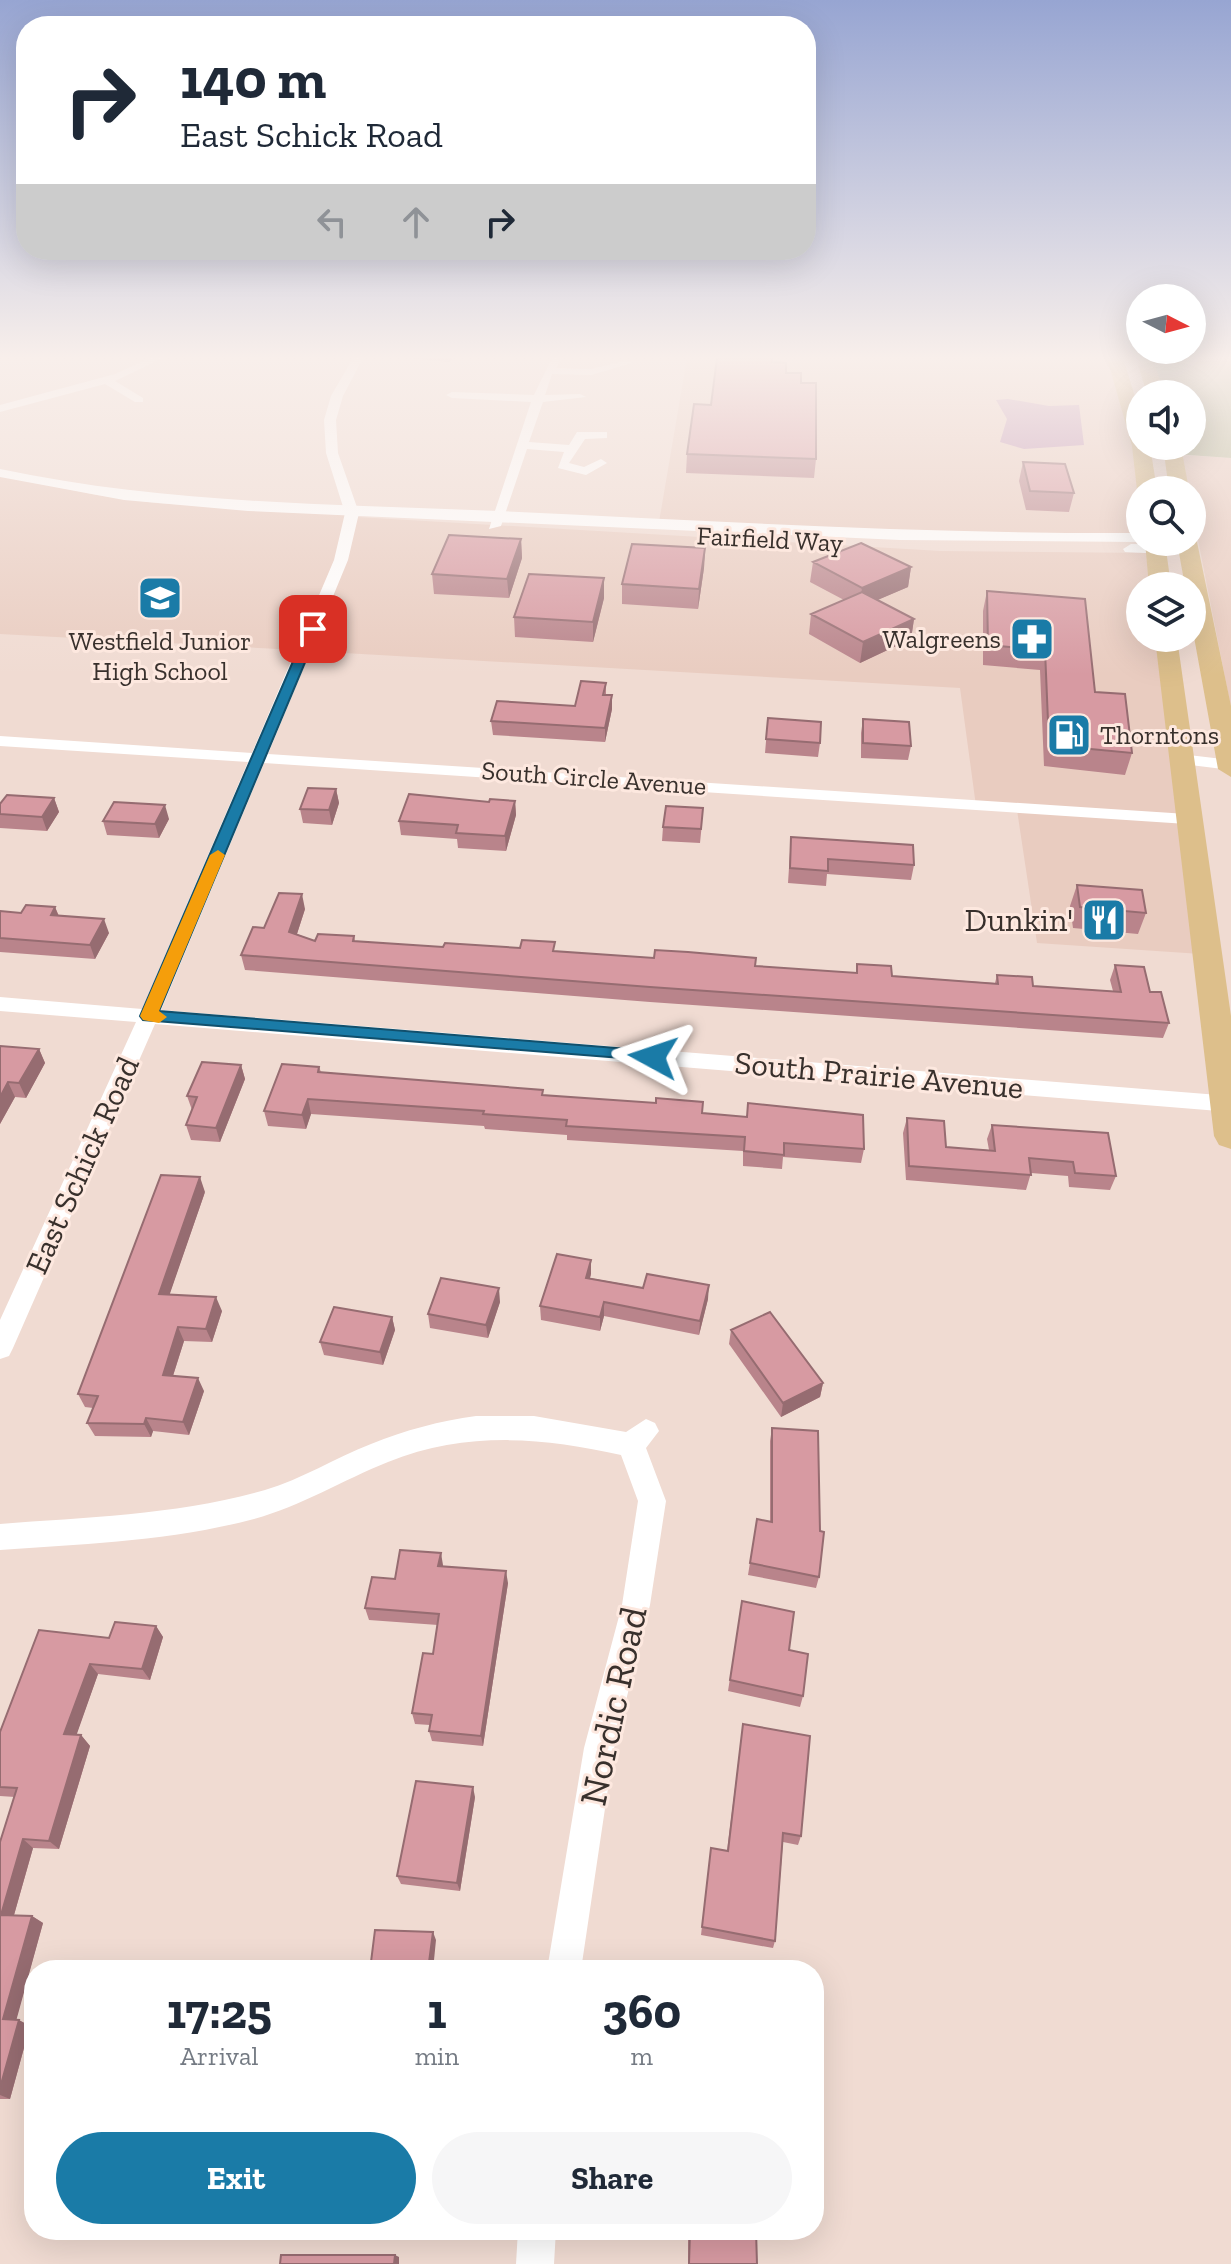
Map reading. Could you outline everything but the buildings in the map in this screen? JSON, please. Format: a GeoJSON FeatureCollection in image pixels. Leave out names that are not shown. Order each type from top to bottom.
{"type":"FeatureCollection","features":[{"type":"Feature","properties":{"kind":"main road"},"geometry":{"type":"LineString","coordinates":[[1190,556],[1231,766]]}},
{"type":"Feature","properties":{"kind":"main road"},"geometry":{"type":"LineString","coordinates":[[1168,652],[1187,819],[1230,1115]]}},
{"type":"Feature","properties":{"kind":"street"},"geometry":{"type":"LineString","coordinates":[[336,464],[352,513]]}},
{"type":"Feature","properties":{"kind":"street"},"geometry":{"type":"LineString","coordinates":[[496,521],[516,464]]}},
{"type":"Feature","properties":{"kind":"street"},"geometry":{"type":"LineString","coordinates":[[563,464],[573,471],[586,471],[600,464]]}},
{"type":"Feature","properties":{"kind":"street","name":"Fairfield Way"},"geometry":{"type":"LineString","coordinates":[[0,473],[72,489],[153,501],[352,513],[380,519],[496,521],[950,549],[1126,544]]}},
{"type":"Feature","properties":{"kind":"street","name":"East Schick Road"},"geometry":{"type":"LineString","coordinates":[[0,1348],[149,1016],[259,757],[341,560],[352,513]]}},
{"type":"Feature","properties":{"kind":"street","name":"South Circle Avenue"},"geometry":{"type":"LineString","coordinates":[[0,741],[1187,819]]}},
{"type":"Feature","properties":{"kind":"street"},"geometry":{"type":"LineString","coordinates":[[1180,759],[1231,766]]}},
{"type":"Feature","properties":{"kind":"street","name":"South Prairie Avenue"},"geometry":{"type":"LineString","coordinates":[[0,1004],[1230,1115]]}},
{"type":"Feature","properties":{"kind":"street","name":"Nordic Road"},"geometry":{"type":"LineString","coordinates":[[0,1537],[155,1525],[209,1517],[290,1494],[380,1453],[450,1429],[512,1425],[638,1438],[652,1501],[636,1605],[599,1748],[566,1960]]}},
{"type":"Feature","properties":{"kind":"street"},"geometry":{"type":"LineString","coordinates":[[535,2264],[536,2240]]}},
{"type":"Feature","properties":{"kind":"shaded area"},"geometry":{"type":"Polygon","coordinates":[[[669,464],[1137,464],[1137,476],[1126,476],[1126,536],[982,536],[659,522],[669,464]]]}},
{"type":"Feature","properties":{"kind":"shaded area"},"geometry":{"type":"Polygon","coordinates":[[[1183,464],[1231,464],[1231,708],[1206,572],[1201,556],[1206,556],[1206,476],[1185,476],[1183,464]]]}},
{"type":"Feature","properties":{"kind":"shaded area","name":"Westfield Junior High School"},"geometry":{"type":"Polygon","coordinates":[[[0,475],[96,495],[155,503],[348,515],[336,561],[297,650],[0,634],[0,475]]]}},
{"type":"Feature","properties":{"kind":"shaded area"},"geometry":{"type":"Polygon","coordinates":[[[357,517],[941,551],[1126,553],[1126,556],[1150,556],[1152,572],[1126,572],[1126,652],[1163,652],[1201,954],[1037,943],[1017,810],[976,806],[960,688],[309,651],[357,517]]]}},
{"type":"Feature","properties":{"kind":"slow traffic"},"geometry":{"type":"LineString","coordinates":[[159,1017],[149,1016],[218,855]]}},
{"type":"Feature","properties":{"kind":"place","name":"Westfield Junior High School"},"geometry":{"type":"Point","coordinates":[160,598]}},
{"type":"Feature","properties":{"kind":"place","name":"Walgreens"},"geometry":{"type":"Point","coordinates":[1032,639]}},
{"type":"Feature","properties":{"kind":"place","name":"Thorntons"},"geometry":{"type":"Point","coordinates":[1069,735]}},
{"type":"Feature","properties":{"kind":"place","name":"Dunkin'"},"geometry":{"type":"Point","coordinates":[1104,920]}},
{"type":"Feature","properties":{"kind":"route"},"geometry":{"type":"LineString","coordinates":[[313,629],[149,1016],[653,1057]]}}]}
